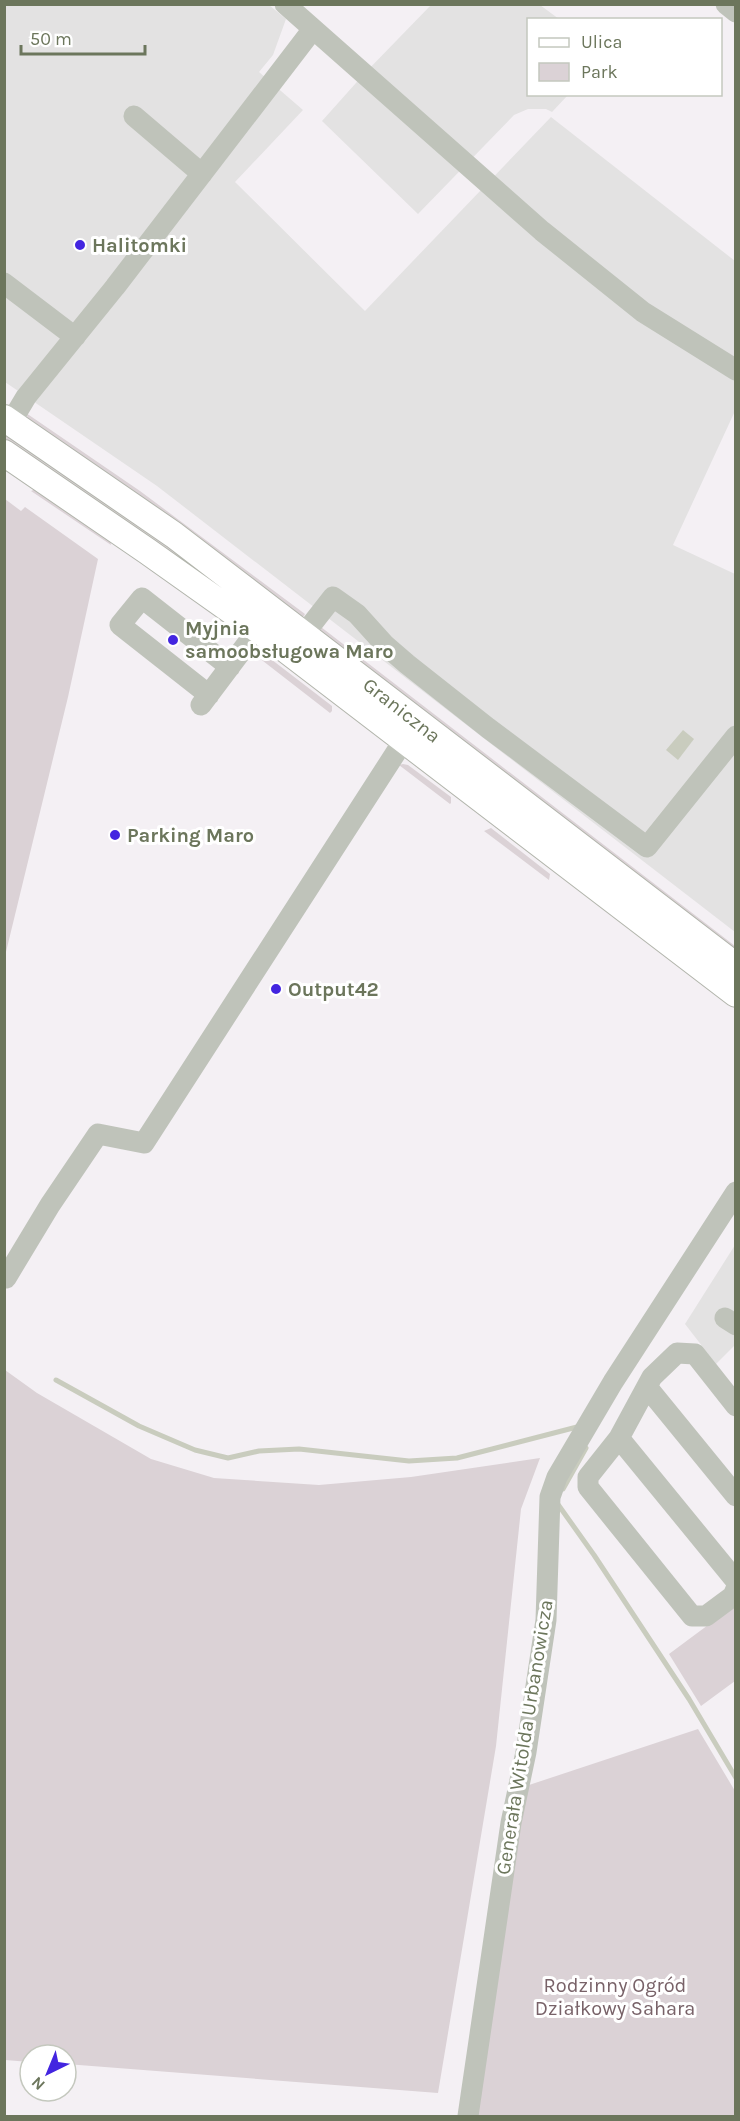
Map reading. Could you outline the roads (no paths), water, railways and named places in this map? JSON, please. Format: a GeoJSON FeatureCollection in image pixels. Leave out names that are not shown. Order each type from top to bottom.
{"type":"FeatureCollection","features":[{"type":"Feature","properties":{"kind":"main road","name":"Graniczna"},"geometry":{"type":"LineString","coordinates":[[8,420],[155,522],[735,966]]}},
{"type":"Feature","properties":{"kind":"main road","name":"Graniczna"},"geometry":{"type":"LineString","coordinates":[[4,453],[258,629],[735,994]]}},
{"type":"Feature","properties":{"kind":"street"},"geometry":{"type":"LineString","coordinates":[[285,4],[542,231],[643,312],[735,370]]}},
{"type":"Feature","properties":{"kind":"street"},"geometry":{"type":"LineString","coordinates":[[726,4],[735,12]]}},
{"type":"Feature","properties":{"kind":"street"},"geometry":{"type":"LineString","coordinates":[[8,420],[313,29]]}},
{"type":"Feature","properties":{"kind":"street"},"geometry":{"type":"LineString","coordinates":[[134,116],[202,174]]}},
{"type":"Feature","properties":{"kind":"street"},"geometry":{"type":"LineString","coordinates":[[4,284],[75,336]]}},
{"type":"Feature","properties":{"kind":"street"},"geometry":{"type":"LineString","coordinates":[[304,634],[333,597],[357,614],[406,664],[646,847],[735,736]]}},
{"type":"Feature","properties":{"kind":"street"},"geometry":{"type":"LineString","coordinates":[[230,667],[141,598],[120,625],[205,700],[230,667],[258,629]]}},
{"type":"Feature","properties":{"kind":"street"},"geometry":{"type":"LineString","coordinates":[[6,1278],[50,1205],[98,1134],[144,1143],[404,740]]}},
{"type":"Feature","properties":{"kind":"street","name":"Generała Witolda Urbanowicza"},"geometry":{"type":"LineString","coordinates":[[468,2116],[511,1823],[546,1620],[550,1497],[557,1478],[613,1382],[735,1192]]}},
{"type":"Feature","properties":{"kind":"street"},"geometry":{"type":"LineString","coordinates":[[735,1406],[696,1354],[677,1353],[652,1377],[619,1438],[588,1477],[588,1487],[692,1616],[706,1616],[733,1596],[735,1589]]}},
{"type":"Feature","properties":{"kind":"street"},"geometry":{"type":"LineString","coordinates":[[613,1382],[644,1393],[735,1496]]}},
{"type":"Feature","properties":{"kind":"street"},"geometry":{"type":"LineString","coordinates":[[619,1438],[735,1581]]}},
{"type":"Feature","properties":{"kind":"waterway"},"geometry":{"type":"LineString","coordinates":[[56,1380],[139,1426],[195,1450],[228,1458],[259,1451],[299,1449],[409,1461],[457,1458],[577,1427]]}},
{"type":"Feature","properties":{"kind":"waterway"},"geometry":{"type":"LineString","coordinates":[[563,1489],[586,1448]]}},
{"type":"Feature","properties":{"kind":"waterway"},"geometry":{"type":"LineString","coordinates":[[557,1503],[689,1699],[736,1778]]}},
{"type":"Feature","properties":{"kind":"place","name":"Halitomki"},"geometry":{"type":"Point","coordinates":[80,245]}},
{"type":"Feature","properties":{"kind":"place","name":"Myjnia samoobsługowa Maro"},"geometry":{"type":"Point","coordinates":[173,640]}},
{"type":"Feature","properties":{"kind":"place","name":"Parking Maro"},"geometry":{"type":"Point","coordinates":[115,835]}},
{"type":"Feature","properties":{"kind":"place","name":"Output42"},"geometry":{"type":"Point","coordinates":[276,989]}},
{"type":"Feature","properties":{"kind":"park label","name":"Rodzinny Ogród Działkowy Sahara"},"geometry":{"type":"Point","coordinates":[615,1996]}}]}
